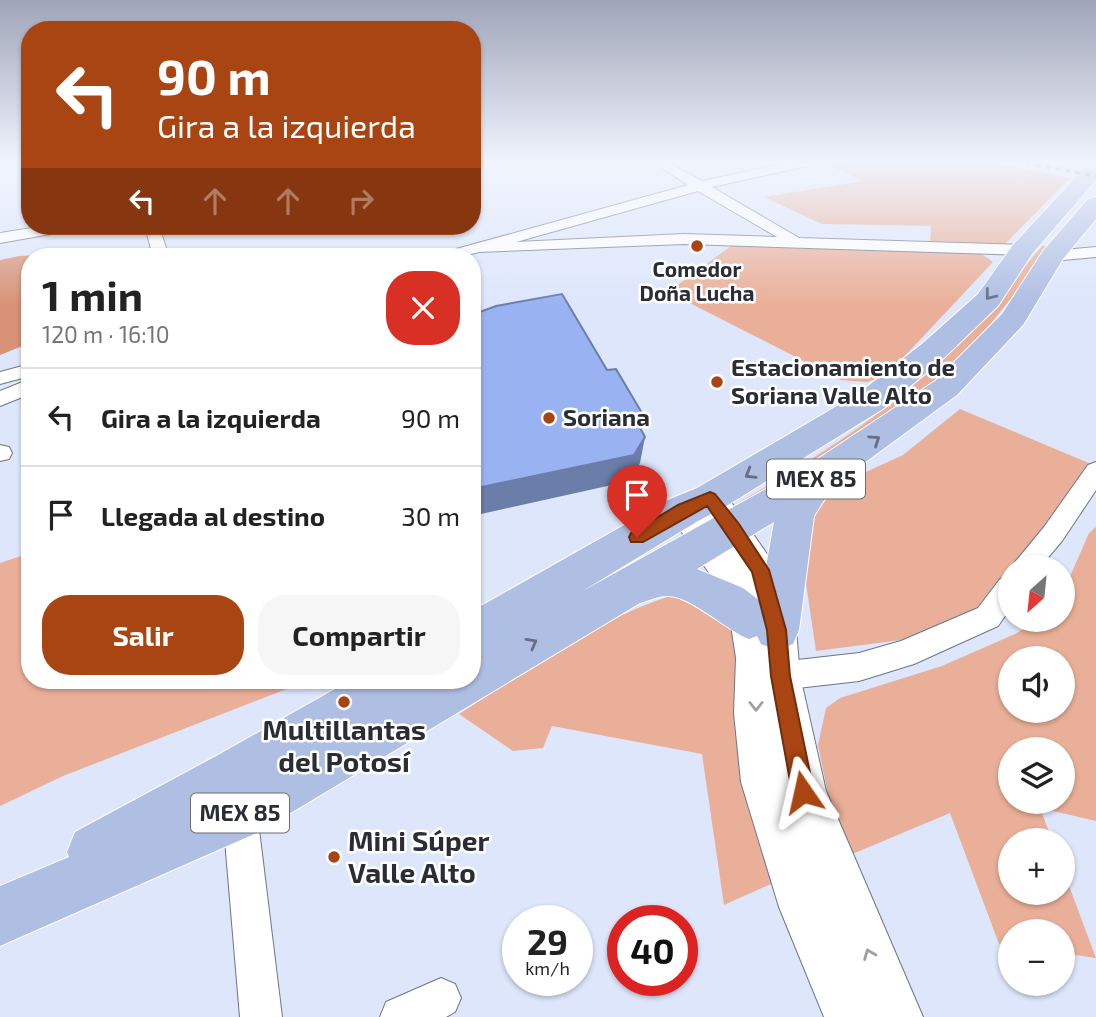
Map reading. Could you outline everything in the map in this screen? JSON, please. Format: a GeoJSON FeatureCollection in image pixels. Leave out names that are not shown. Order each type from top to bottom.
{"type":"FeatureCollection","features":[{"type":"Feature","properties":{"kind":"main road","name":"MEX 85"},"geometry":{"type":"LineString","coordinates":[[481,631],[709,519],[820,476],[908,417],[946,388],[1013,320],[1037,253],[1066,210]]}},
{"type":"Feature","properties":{"kind":"main road","name":"MEX 85"},"geometry":{"type":"LineString","coordinates":[[481,662],[632,587],[709,519],[871,401],[934,350],[1037,253],[1088,210]]}},
{"type":"Feature","properties":{"kind":"main road"},"geometry":{"type":"LineString","coordinates":[[632,587],[670,577],[728,601],[763,625],[795,514],[820,476]]}},
{"type":"Feature","properties":{"kind":"main road","name":"MEX 85"},"geometry":{"type":"LineString","coordinates":[[0,916],[238,794],[428,689]]}},
{"type":"Feature","properties":{"kind":"main road","name":"MEX 85"},"geometry":{"type":"LineString","coordinates":[[0,904],[238,794]]}},
{"type":"Feature","properties":{"kind":"street"},"geometry":{"type":"LineString","coordinates":[[482,248],[615,210]]}},
{"type":"Feature","properties":{"kind":"street"},"geometry":{"type":"LineString","coordinates":[[742,210],[794,241]]}},
{"type":"Feature","properties":{"kind":"street"},"geometry":{"type":"LineString","coordinates":[[0,238],[21,234]]}},
{"type":"Feature","properties":{"kind":"street"},"geometry":{"type":"LineString","coordinates":[[482,248],[684,239],[794,241],[1037,253],[1096,252]]}},
{"type":"Feature","properties":{"kind":"street"},"geometry":{"type":"LineString","coordinates":[[0,378],[21,372]]}},
{"type":"Feature","properties":{"kind":"street"},"geometry":{"type":"LineString","coordinates":[[0,399],[21,390]]}},
{"type":"Feature","properties":{"kind":"street"},"geometry":{"type":"LineString","coordinates":[[1035,555],[1094,482]]}},
{"type":"Feature","properties":{"kind":"street"},"geometry":{"type":"LineString","coordinates":[[709,519],[726,568],[763,625],[780,676],[803,792],[895,1017]]}},
{"type":"Feature","properties":{"kind":"street"},"geometry":{"type":"LineString","coordinates":[[780,676],[859,667],[904,654],[988,617],[998,603]]}},
{"type":"Feature","properties":{"kind":"street"},"geometry":{"type":"LineString","coordinates":[[763,625],[756,657],[755,713],[764,782],[805,907],[852,1017]]}},
{"type":"Feature","properties":{"kind":"street"},"geometry":{"type":"LineString","coordinates":[[238,794],[261,1017]]}},
{"type":"Feature","properties":{"kind":"street"},"geometry":{"type":"LineString","coordinates":[[401,1017],[441,998]]}},
{"type":"Feature","properties":{"kind":"shaded area"},"geometry":{"type":"Polygon","coordinates":[[[793,210],[1038,210],[1005,244],[930,241],[931,226],[822,224],[793,210]]]}},
{"type":"Feature","properties":{"kind":"shaded area"},"geometry":{"type":"Polygon","coordinates":[[[731,246],[980,253],[993,262],[887,375],[867,382],[841,380],[668,292],[731,246]]]}},
{"type":"Feature","properties":{"kind":"shaded area"},"geometry":{"type":"Polygon","coordinates":[[[1042,246],[1053,246],[980,337],[933,384],[830,458],[734,505],[822,453],[905,392],[955,347],[1042,246]]]}},
{"type":"Feature","properties":{"kind":"shaded area"},"geometry":{"type":"Polygon","coordinates":[[[19,256],[21,347],[0,355],[0,260],[19,256]]]}},
{"type":"Feature","properties":{"kind":"shaded area"},"geometry":{"type":"Polygon","coordinates":[[[960,409],[1091,464],[1042,555],[998,555],[998,608],[971,631],[816,651],[804,570],[817,506],[866,472],[903,455],[960,409]]]}},
{"type":"Feature","properties":{"kind":"shaded area"},"geometry":{"type":"Polygon","coordinates":[[[1096,527],[1096,821],[1066,814],[1075,814],[1075,737],[998,737],[998,814],[1042,814],[1048,828],[998,828],[998,905],[1075,905],[1075,902],[1096,958],[1075,955],[1075,919],[998,919],[998,941],[950,813],[850,855],[832,813],[818,745],[826,708],[840,698],[942,666],[1018,632],[1075,632],[1075,565],[1089,533],[1096,527]]]}},
{"type":"Feature","properties":{"kind":"shaded area"},"geometry":{"type":"Polygon","coordinates":[[[21,556],[21,689],[286,689],[63,776],[0,806],[0,563],[21,556]]]}},
{"type":"Feature","properties":{"kind":"shaded area"},"geometry":{"type":"Polygon","coordinates":[[[677,594],[741,623],[782,879],[724,905],[702,754],[552,726],[543,748],[513,751],[459,714],[537,663],[619,616],[677,594]]]}},
{"type":"Feature","properties":{"kind":"building","name":"Soriana"},"geometry":{"type":"Polygon","coordinates":[[[562,294],[607,370],[616,369],[642,413],[633,415],[645,437],[634,455],[481,487],[481,312],[496,306],[562,294]]]}},
{"type":"Feature","properties":{"kind":"place","name":"Comedor Doña Lucha"},"geometry":{"type":"Point","coordinates":[697,246]}},
{"type":"Feature","properties":{"kind":"place","name":"Estacionamiento de Soriana Valle Alto"},"geometry":{"type":"Point","coordinates":[717,382]}},
{"type":"Feature","properties":{"kind":"place","name":"Soriana"},"geometry":{"type":"Point","coordinates":[549,418]}},
{"type":"Feature","properties":{"kind":"place","name":"Multillantas del Potosí"},"geometry":{"type":"Point","coordinates":[344,702]}},
{"type":"Feature","properties":{"kind":"place","name":"Mini Súper Valle Alto"},"geometry":{"type":"Point","coordinates":[334,857]}},
{"type":"Feature","properties":{"kind":"route"},"geometry":{"type":"LineString","coordinates":[[637,537],[710,498],[733,528],[760,570],[776,630],[780,676],[803,792]]}}]}
